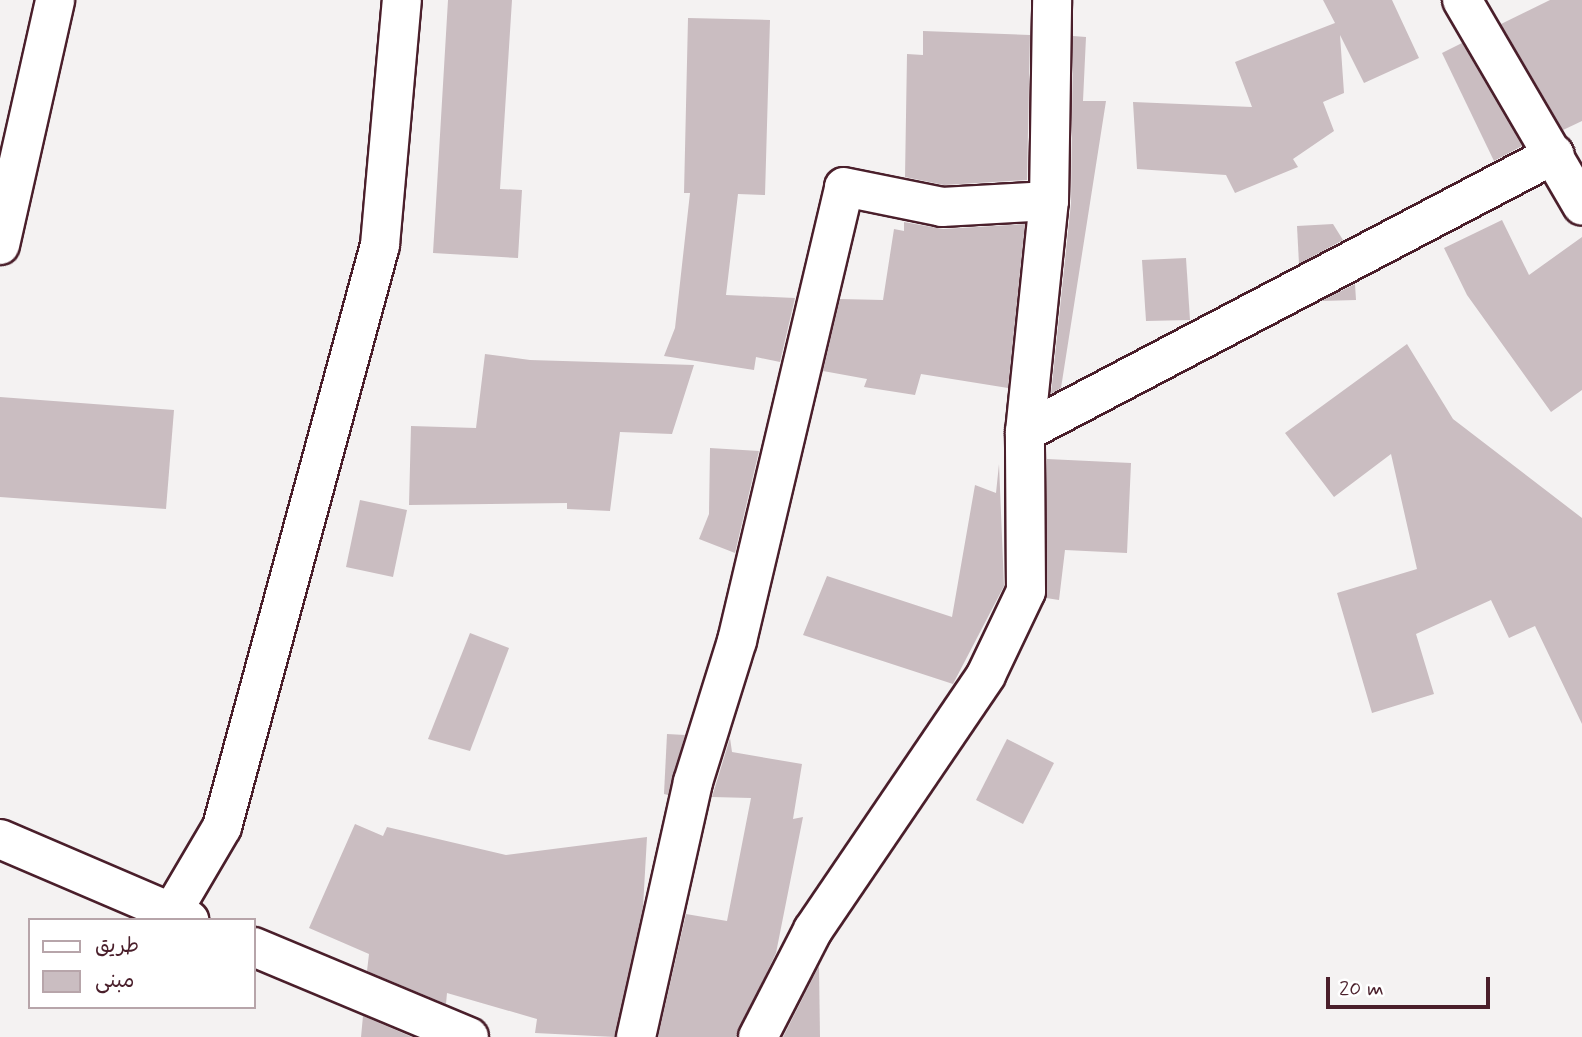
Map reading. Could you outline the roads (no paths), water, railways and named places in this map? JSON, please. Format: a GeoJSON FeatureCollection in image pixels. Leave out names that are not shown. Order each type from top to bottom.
{"type":"FeatureCollection","features":[{"type":"Feature","properties":{"kind":"street"},"geometry":{"type":"LineString","coordinates":[[0,246],[55,0]]}},
{"type":"Feature","properties":{"kind":"street"},"geometry":{"type":"LineString","coordinates":[[0,839],[181,916],[222,827],[373,271],[402,0]]}},
{"type":"Feature","properties":{"kind":"street"},"geometry":{"type":"LineString","coordinates":[[758,1037],[813,930],[986,675],[1026,591],[1025,432],[1049,201],[1052,0]]}},
{"type":"Feature","properties":{"kind":"street"},"geometry":{"type":"LineString","coordinates":[[1462,0],[1555,154],[1582,205]]}},
{"type":"Feature","properties":{"kind":"street"},"geometry":{"type":"LineString","coordinates":[[1025,432],[1555,154]]}},
{"type":"Feature","properties":{"kind":"street"},"geometry":{"type":"LineString","coordinates":[[636,1037],[693,782],[737,640],[844,187],[942,206],[1049,201]]}},
{"type":"Feature","properties":{"kind":"street"},"geometry":{"type":"LineString","coordinates":[[256,948],[468,1037]]}}]}
